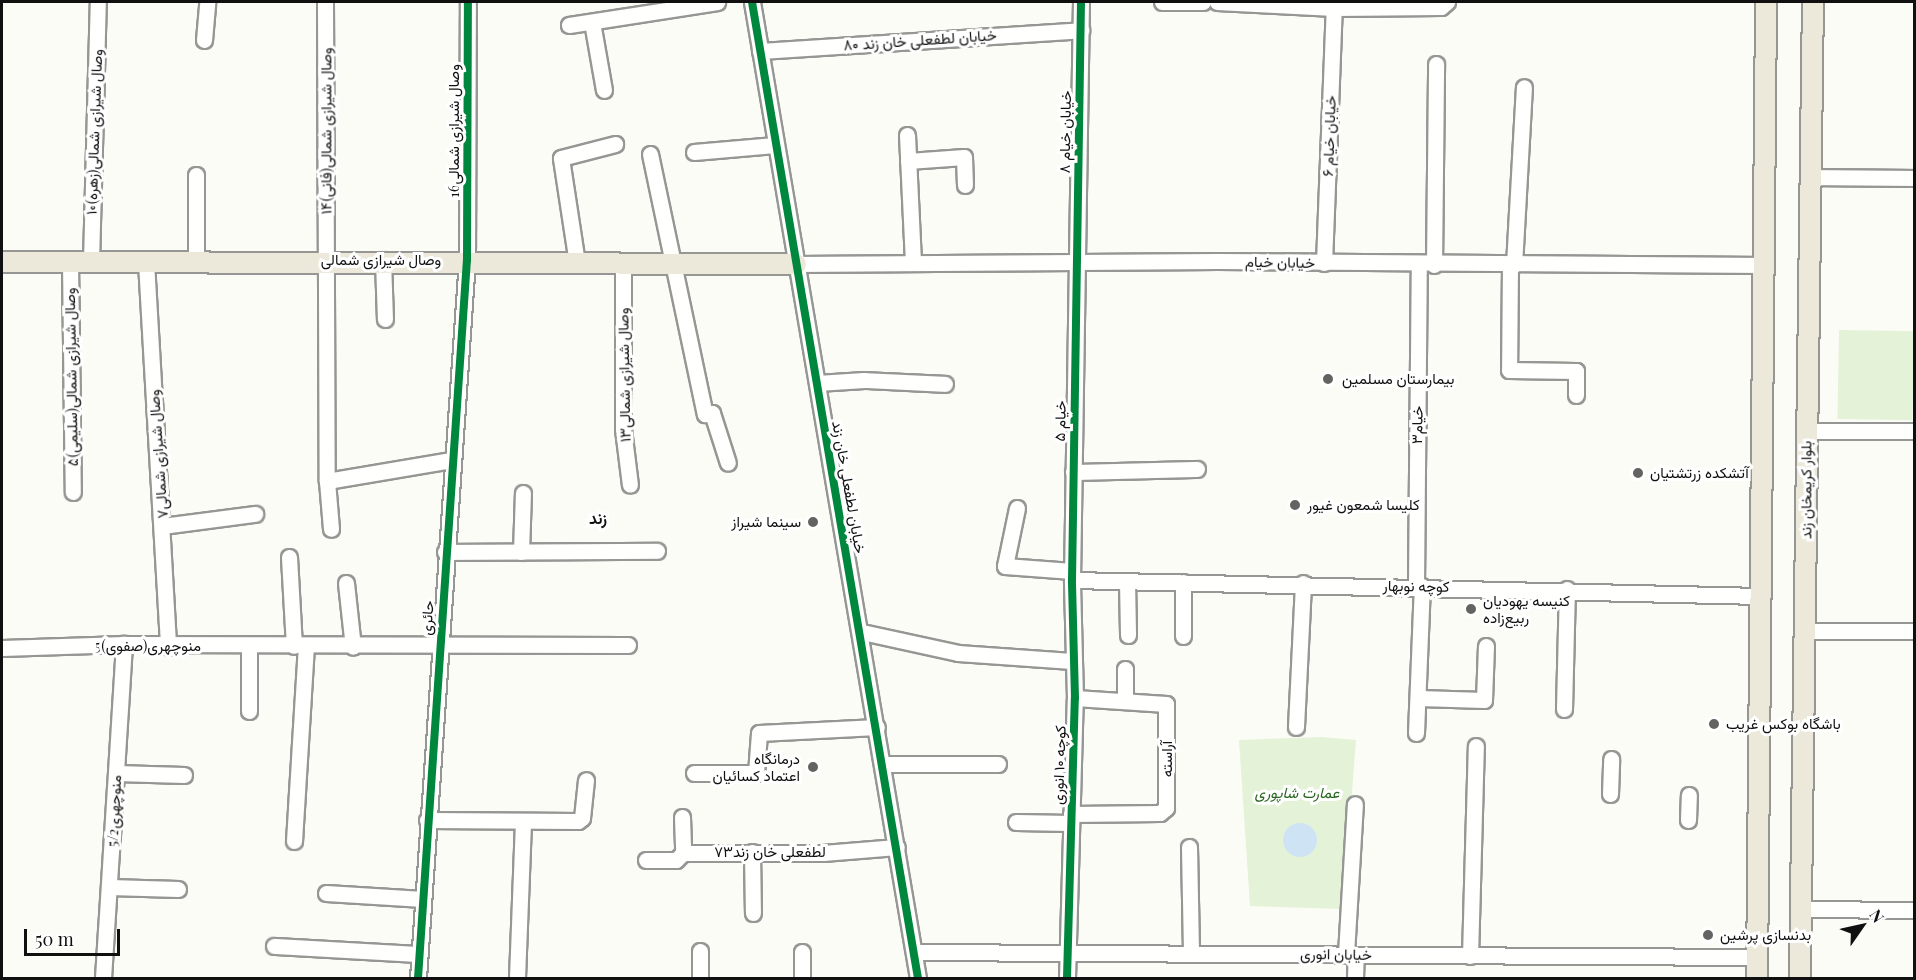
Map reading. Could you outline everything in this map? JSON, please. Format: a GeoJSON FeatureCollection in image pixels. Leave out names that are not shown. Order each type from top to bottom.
{"type":"FeatureCollection","features":[{"type":"Feature","properties":{"kind":"main road"},"geometry":{"type":"LineString","coordinates":[[1757,978],[1766,2]]}},
{"type":"Feature","properties":{"kind":"main road","name":"بلوار کریمخان زند"},"geometry":{"type":"LineString","coordinates":[[1800,978],[1813,2]]}},
{"type":"Feature","properties":{"kind":"main road","name":"وصال شیرازی شمالی"},"geometry":{"type":"LineString","coordinates":[[2,262],[467,260],[623,264],[796,264]]}},
{"type":"Feature","properties":{"kind":"street","name":"۱۰وصال شیرازی شمالی(زهره)"},"geometry":{"type":"LineString","coordinates":[[91,262],[98,2]]}},
{"type":"Feature","properties":{"kind":"street"},"geometry":{"type":"LineString","coordinates":[[204,40],[207,2]]}},
{"type":"Feature","properties":{"kind":"street","name":"۱۴وصال شیرازی شمالی(فانی)"},"geometry":{"type":"LineString","coordinates":[[325,2],[327,481],[331,529]]}},
{"type":"Feature","properties":{"kind":"street","name":"وصال شیرازی شمالی16"},"geometry":{"type":"LineString","coordinates":[[467,260],[468,2]]}},
{"type":"Feature","properties":{"kind":"street"},"geometry":{"type":"LineString","coordinates":[[569,25],[717,2]]}},
{"type":"Feature","properties":{"kind":"street","name":"خیابان لطفعلی خان زند"},"geometry":{"type":"LineString","coordinates":[[752,2],[775,145],[862,632],[918,978]]}},
{"type":"Feature","properties":{"kind":"street","name":"خیابان خیام ۸"},"geometry":{"type":"LineString","coordinates":[[1076,263],[1081,2]]}},
{"type":"Feature","properties":{"kind":"street"},"geometry":{"type":"LineString","coordinates":[[1162,2],[1203,2]]}},
{"type":"Feature","properties":{"kind":"street"},"geometry":{"type":"LineString","coordinates":[[1217,2],[1334,8],[1441,7],[1447,2]]}},
{"type":"Feature","properties":{"kind":"street","name":"خیابان خیام ۶"},"geometry":{"type":"LineString","coordinates":[[1324,263],[1334,8]]}},
{"type":"Feature","properties":{"kind":"street"},"geometry":{"type":"LineString","coordinates":[[592,22],[604,90]]}},
{"type":"Feature","properties":{"kind":"street","name":"خیابان لطفعلی خان زند ۸۰"},"geometry":{"type":"LineString","coordinates":[[760,51],[1081,30]]}},
{"type":"Feature","properties":{"kind":"street","name":"خیام۳"},"geometry":{"type":"LineString","coordinates":[[1416,733],[1419,698],[1419,586],[1427,264],[1436,64]]}},
{"type":"Feature","properties":{"kind":"street"},"geometry":{"type":"LineString","coordinates":[[1524,87],[1512,265],[1509,370],[1576,370],[1576,396]]}},
{"type":"Feature","properties":{"kind":"street"},"geometry":{"type":"LineString","coordinates":[[907,135],[913,261]]}},
{"type":"Feature","properties":{"kind":"street"},"geometry":{"type":"LineString","coordinates":[[577,263],[561,158],[615,144]]}},
{"type":"Feature","properties":{"kind":"street"},"geometry":{"type":"LineString","coordinates":[[694,152],[775,145]]}},
{"type":"Feature","properties":{"kind":"street"},"geometry":{"type":"LineString","coordinates":[[650,154],[706,414],[712,413],[728,463]]}},
{"type":"Feature","properties":{"kind":"street"},"geometry":{"type":"LineString","coordinates":[[908,161],[964,157],[965,184]]}},
{"type":"Feature","properties":{"kind":"street"},"geometry":{"type":"LineString","coordinates":[[196,175],[196,262]]}},
{"type":"Feature","properties":{"kind":"street"},"geometry":{"type":"LineString","coordinates":[[1811,177],[1914,178]]}},
{"type":"Feature","properties":{"kind":"street"},"geometry":{"type":"LineString","coordinates":[[383,260],[385,320]]}},
{"type":"Feature","properties":{"kind":"street","name":"حائری"},"geometry":{"type":"LineString","coordinates":[[418,978],[438,645],[467,260]]}},
{"type":"Feature","properties":{"kind":"street","name":"خیابان خیام"},"geometry":{"type":"LineString","coordinates":[[796,264],[913,261],[1764,265]]}},
{"type":"Feature","properties":{"kind":"street","name":"۵وصال شیرازی شمالی(سلیمی)"},"geometry":{"type":"LineString","coordinates":[[70,262],[73,492]]}},
{"type":"Feature","properties":{"kind":"street","name":"وصال شیرازی شمالی۷"},"geometry":{"type":"LineString","coordinates":[[146,262],[168,646]]}},
{"type":"Feature","properties":{"kind":"street","name":"۵ خیام"},"geometry":{"type":"LineString","coordinates":[[1072,575],[1076,263]]}},
{"type":"Feature","properties":{"kind":"street","name":"وصال شیرازی شمالی۱۳"},"geometry":{"type":"LineString","coordinates":[[623,264],[623,429],[630,485]]}},
{"type":"Feature","properties":{"kind":"street"},"geometry":{"type":"LineString","coordinates":[[817,383],[864,380],[945,384]]}},
{"type":"Feature","properties":{"kind":"street"},"geometry":{"type":"LineString","coordinates":[[1806,431],[1914,431]]}},
{"type":"Feature","properties":{"kind":"street"},"geometry":{"type":"LineString","coordinates":[[327,481],[451,460]]}},
{"type":"Feature","properties":{"kind":"street"},"geometry":{"type":"LineString","coordinates":[[1073,472],[1197,469]]}},
{"type":"Feature","properties":{"kind":"street"},"geometry":{"type":"LineString","coordinates":[[521,552],[523,493]]}},
{"type":"Feature","properties":{"kind":"street","name":"کوچه نوبهار"},"geometry":{"type":"LineString","coordinates":[[1017,508],[1005,566],[1072,575],[1127,581],[1567,589],[1760,596]]}},
{"type":"Feature","properties":{"kind":"street"},"geometry":{"type":"LineString","coordinates":[[162,526],[255,514]]}},
{"type":"Feature","properties":{"kind":"street"},"geometry":{"type":"LineString","coordinates":[[445,552],[657,551]]}},
{"type":"Feature","properties":{"kind":"street"},"geometry":{"type":"LineString","coordinates":[[289,557],[300,646],[294,841]]}},
{"type":"Feature","properties":{"kind":"street","name":"کوچه ۱۰ انوری"},"geometry":{"type":"LineString","coordinates":[[1067,978],[1075,698],[1072,661],[1072,575]]}},
{"type":"Feature","properties":{"kind":"street"},"geometry":{"type":"LineString","coordinates":[[1127,581],[1128,635]]}},
{"type":"Feature","properties":{"kind":"street"},"geometry":{"type":"LineString","coordinates":[[1183,582],[1183,636]]}},
{"type":"Feature","properties":{"kind":"street"},"geometry":{"type":"LineString","coordinates":[[346,583],[353,647]]}},
{"type":"Feature","properties":{"kind":"street"},"geometry":{"type":"LineString","coordinates":[[1296,727],[1303,583]]}},
{"type":"Feature","properties":{"kind":"street"},"geometry":{"type":"LineString","coordinates":[[1564,709],[1567,589]]}},
{"type":"Feature","properties":{"kind":"street"},"geometry":{"type":"LineString","coordinates":[[1805,631],[1914,631]]}},
{"type":"Feature","properties":{"kind":"street"},"geometry":{"type":"LineString","coordinates":[[862,632],[958,653],[1072,661]]}},
{"type":"Feature","properties":{"kind":"street","name":"5منوچهری(صفوی)"},"geometry":{"type":"LineString","coordinates":[[2,648],[124,644],[353,647],[628,645]]}},
{"type":"Feature","properties":{"kind":"street","name":"5/2منوچهری"},"geometry":{"type":"LineString","coordinates":[[102,978],[124,644]]}},
{"type":"Feature","properties":{"kind":"street"},"geometry":{"type":"LineString","coordinates":[[249,646],[249,711]]}},
{"type":"Feature","properties":{"kind":"street"},"geometry":{"type":"LineString","coordinates":[[1419,698],[1484,700],[1486,646]]}},
{"type":"Feature","properties":{"kind":"street"},"geometry":{"type":"LineString","coordinates":[[1125,669],[1125,700]]}},
{"type":"Feature","properties":{"kind":"street","name":"آراسته"},"geometry":{"type":"LineString","coordinates":[[1071,819],[1165,812],[1166,704],[1075,698]]}},
{"type":"Feature","properties":{"kind":"street"},"geometry":{"type":"LineString","coordinates":[[694,772],[756,773],[759,733],[877,727]]}},
{"type":"Feature","properties":{"kind":"street"},"geometry":{"type":"LineString","coordinates":[[1470,956],[1476,746]]}},
{"type":"Feature","properties":{"kind":"street"},"geometry":{"type":"LineString","coordinates":[[1610,794],[1611,759]]}},
{"type":"Feature","properties":{"kind":"street"},"geometry":{"type":"LineString","coordinates":[[884,764],[998,764]]}},
{"type":"Feature","properties":{"kind":"street"},"geometry":{"type":"LineString","coordinates":[[116,773],[184,775]]}},
{"type":"Feature","properties":{"kind":"street"},"geometry":{"type":"LineString","coordinates":[[428,820],[523,822],[580,820],[586,780]]}},
{"type":"Feature","properties":{"kind":"street"},"geometry":{"type":"LineString","coordinates":[[1688,820],[1689,795]]}},
{"type":"Feature","properties":{"kind":"street"},"geometry":{"type":"LineString","coordinates":[[1355,804],[1351,955],[1355,978]]}},
{"type":"Feature","properties":{"kind":"street"},"geometry":{"type":"LineString","coordinates":[[682,817],[683,853]]}},
{"type":"Feature","properties":{"kind":"street"},"geometry":{"type":"LineString","coordinates":[[1016,822],[1071,819]]}},
{"type":"Feature","properties":{"kind":"street"},"geometry":{"type":"LineString","coordinates":[[517,978],[523,822]]}},
{"type":"Feature","properties":{"kind":"street","name":"لطفعلی خان زند۷۳"},"geometry":{"type":"LineString","coordinates":[[646,860],[676,860],[683,853],[897,847]]}},
{"type":"Feature","properties":{"kind":"street"},"geometry":{"type":"LineString","coordinates":[[1189,847],[1191,952]]}},
{"type":"Feature","properties":{"kind":"street"},"geometry":{"type":"LineString","coordinates":[[752,852],[753,913]]}},
{"type":"Feature","properties":{"kind":"street"},"geometry":{"type":"LineString","coordinates":[[109,887],[178,889]]}},
{"type":"Feature","properties":{"kind":"street"},"geometry":{"type":"LineString","coordinates":[[326,893],[423,899]]}},
{"type":"Feature","properties":{"kind":"street"},"geometry":{"type":"LineString","coordinates":[[1801,909],[1914,910]]}},
{"type":"Feature","properties":{"kind":"street"},"geometry":{"type":"LineString","coordinates":[[274,946],[419,954]]}},
{"type":"Feature","properties":{"kind":"street"},"geometry":{"type":"LineString","coordinates":[[700,951],[700,978]]}},
{"type":"Feature","properties":{"kind":"street","name":"خیابان انوری"},"geometry":{"type":"LineString","coordinates":[[914,952],[1067,951],[1757,957]]}},
{"type":"Feature","properties":{"kind":"street"},"geometry":{"type":"LineString","coordinates":[[802,952],[802,978]]}},
{"type":"Feature","properties":{"kind":"green space"},"geometry":{"type":"Polygon","coordinates":[[[1839,330],[1914,331],[1912,420],[1837,419],[1839,330]]]}},
{"type":"Feature","properties":{"kind":"green space","name":"عمارت شاپوری"},"geometry":{"type":"Polygon","coordinates":[[[1321,737],[1356,740],[1343,909],[1250,906],[1239,740],[1321,737]]]}},
{"type":"Feature","properties":{"kind":"water"},"geometry":{"type":"Polygon","coordinates":[[[1300,823],[1312,828],[1317,840],[1312,852],[1300,857],[1288,852],[1283,840],[1288,828],[1300,823]]]}},
{"type":"Feature","properties":{"kind":"cycle path"},"geometry":{"type":"LineString","coordinates":[[418,978],[467,260],[468,2]]}},
{"type":"Feature","properties":{"kind":"cycle path"},"geometry":{"type":"LineString","coordinates":[[752,2],[918,978]]}},
{"type":"Feature","properties":{"kind":"cycle path"},"geometry":{"type":"LineString","coordinates":[[1067,978],[1075,698],[1072,580],[1081,2]]}},
{"type":"Feature","properties":{"kind":"place","name":"بیمارستان مسلمین"},"geometry":{"type":"Point","coordinates":[1328,379]}},
{"type":"Feature","properties":{"kind":"place","name":"آتشکده زرتشتیان"},"geometry":{"type":"Point","coordinates":[1638,473]}},
{"type":"Feature","properties":{"kind":"place","name":"کلیسا شمعون غیور"},"geometry":{"type":"Point","coordinates":[1295,505]}},
{"type":"Feature","properties":{"kind":"place","name":"سینما شیراز"},"geometry":{"type":"Point","coordinates":[813,522]}},
{"type":"Feature","properties":{"kind":"place","name":"کنیسه یهودیان ربیع‌زاده"},"geometry":{"type":"Point","coordinates":[1471,609]}},
{"type":"Feature","properties":{"kind":"place","name":"باشگاه بوکس غریب"},"geometry":{"type":"Point","coordinates":[1714,724]}},
{"type":"Feature","properties":{"kind":"place","name":"درمانگاه اعتماد کسائیان"},"geometry":{"type":"Point","coordinates":[813,767]}},
{"type":"Feature","properties":{"kind":"place","name":"بدنسازی پرشین"},"geometry":{"type":"Point","coordinates":[1708,935]}},
{"type":"Feature","properties":{"kind":"district","name":"زند"},"geometry":{"type":"Point","coordinates":[598,518]}}]}
